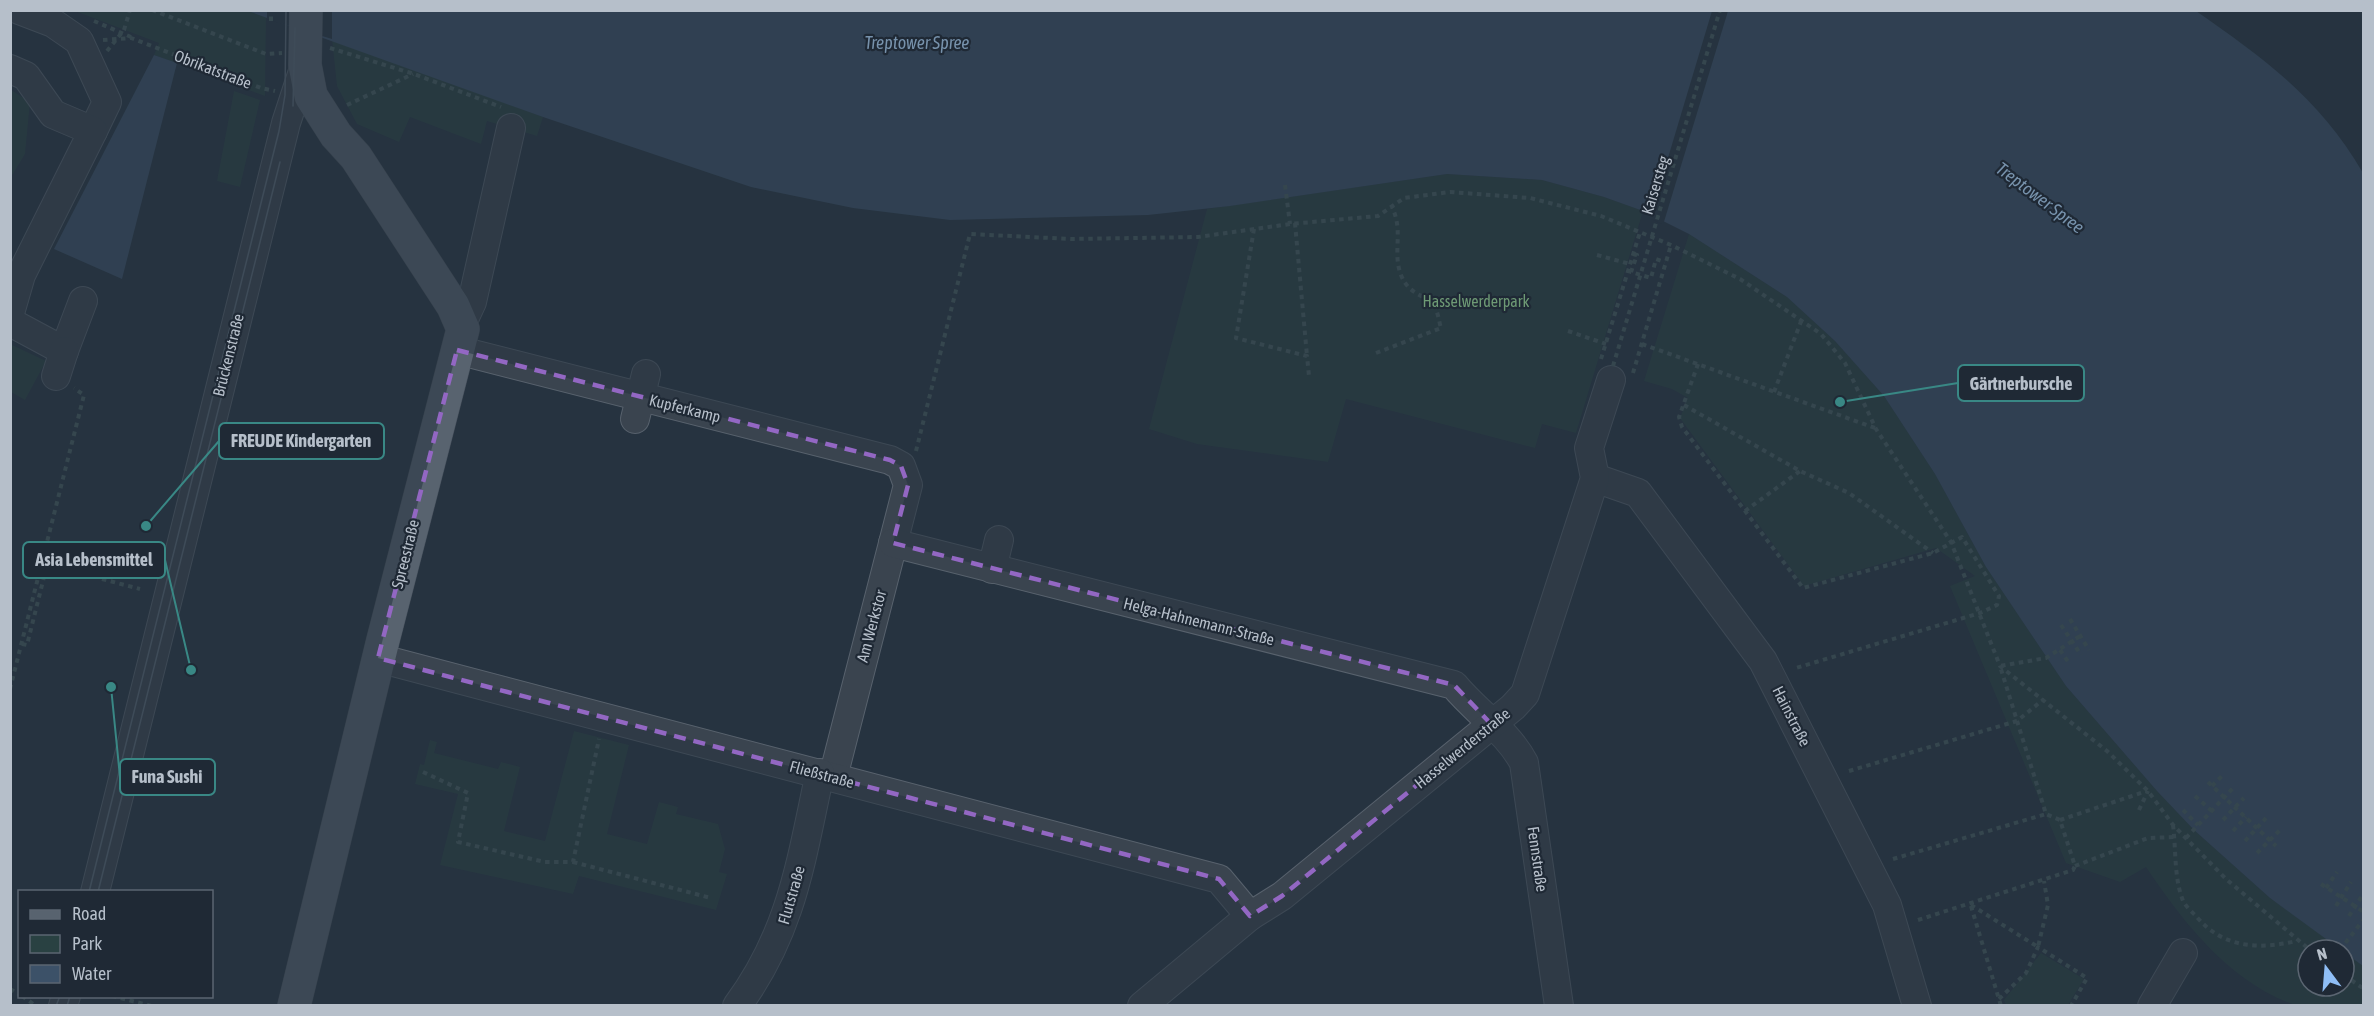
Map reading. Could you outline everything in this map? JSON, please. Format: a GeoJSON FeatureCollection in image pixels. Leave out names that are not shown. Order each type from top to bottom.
{"type":"FeatureCollection","features":[{"type":"Feature","properties":{"kind":"main road"},"geometry":{"type":"LineString","coordinates":[[315,30],[301,79],[311,96],[338,122],[459,334]]}},
{"type":"Feature","properties":{"kind":"main road","name":"Spreestraße"},"geometry":{"type":"LineString","coordinates":[[294,1005],[459,334]]}},
{"type":"Feature","properties":{"kind":"street"},"geometry":{"type":"LineString","coordinates":[[10,313],[16,272],[107,102],[79,41],[52,24],[20,10]]}},
{"type":"Feature","properties":{"kind":"street"},"geometry":{"type":"LineString","coordinates":[[10,69],[26,76],[53,114],[93,131]]}},
{"type":"Feature","properties":{"kind":"street","name":"Brückenstraße"},"geometry":{"type":"LineString","coordinates":[[95,890],[286,123],[301,79]]}},
{"type":"Feature","properties":{"kind":"street"},"geometry":{"type":"LineString","coordinates":[[286,123],[338,122]]}},
{"type":"Feature","properties":{"kind":"street"},"geometry":{"type":"LineString","coordinates":[[459,334],[472,302],[511,128]]}},
{"type":"Feature","properties":{"kind":"street"},"geometry":{"type":"LineString","coordinates":[[10,321],[60,364],[83,301]]}},
{"type":"Feature","properties":{"kind":"street","name":"Kupferkamp"},"geometry":{"type":"LineString","coordinates":[[459,334],[640,396],[890,460],[901,466],[906,475]]}},
{"type":"Feature","properties":{"kind":"street","name":"Hasselwerderstraße"},"geometry":{"type":"LineString","coordinates":[[1142,1005],[1250,916],[1282,896],[1525,694],[1595,478],[1589,448],[1612,373]]}},
{"type":"Feature","properties":{"kind":"street","name":"Am Werkstor"},"geometry":{"type":"LineString","coordinates":[[826,775],[893,543],[908,485],[906,475]]}},
{"type":"Feature","properties":{"kind":"street","name":"Hainstraße"},"geometry":{"type":"LineString","coordinates":[[1595,478],[1638,493],[1763,661],[1887,905],[1917,1005]]}},
{"type":"Feature","properties":{"kind":"street"},"geometry":{"type":"LineString","coordinates":[[992,568],[999,540]]}},
{"type":"Feature","properties":{"kind":"street","name":"Helga-Hahnemann-Straße"},"geometry":{"type":"LineString","coordinates":[[893,543],[1454,685],[1491,724]]}},
{"type":"Feature","properties":{"kind":"street","name":"Fließstraße"},"geometry":{"type":"LineString","coordinates":[[378,658],[1219,879],[1250,916]]}},
{"type":"Feature","properties":{"kind":"street","name":"Fennstraße"},"geometry":{"type":"LineString","coordinates":[[1491,724],[1506,737],[1524,763],[1559,1005]]}},
{"type":"Feature","properties":{"kind":"street","name":"Flutstraße"},"geometry":{"type":"LineString","coordinates":[[737,1005],[760,974],[778,940],[794,892],[826,775]]}},
{"type":"Feature","properties":{"kind":"street"},"geometry":{"type":"LineString","coordinates":[[2152,1005],[2183,953]]}},
{"type":"Feature","properties":{"kind":"path"},"geometry":{"type":"LineString","coordinates":[[122,32],[130,10]]}},
{"type":"Feature","properties":{"kind":"path"},"geometry":{"type":"LineString","coordinates":[[152,10],[266,54]]}},
{"type":"Feature","properties":{"kind":"path"},"geometry":{"type":"LineString","coordinates":[[271,10],[271,21]]}},
{"type":"Feature","properties":{"kind":"path","name":"Kaisersteg"},"geometry":{"type":"LineString","coordinates":[[1612,373],[1720,10]]}},
{"type":"Feature","properties":{"kind":"path","name":"Obrikatstraße"},"geometry":{"type":"LineString","coordinates":[[89,19],[131,38],[261,88],[301,79]]}},
{"type":"Feature","properties":{"kind":"path"},"geometry":{"type":"LineString","coordinates":[[315,30],[414,74],[514,112],[511,128]]}},
{"type":"Feature","properties":{"kind":"path"},"geometry":{"type":"LineString","coordinates":[[338,122],[414,74]]}},
{"type":"Feature","properties":{"kind":"path"},"geometry":{"type":"LineString","coordinates":[[1285,185],[1293,224],[1309,376]]}},
{"type":"Feature","properties":{"kind":"path"},"geometry":{"type":"LineString","coordinates":[[906,475],[913,462],[970,234],[1071,239],[1186,237],[1378,216],[1404,198],[1450,192],[1530,198],[1601,216],[1671,245],[1740,279],[1821,334],[1845,363],[1876,429],[1951,542],[2000,666],[2046,814]]}},
{"type":"Feature","properties":{"kind":"path"},"geometry":{"type":"LineString","coordinates":[[1376,353],[1441,328],[1434,305],[1407,286],[1400,273],[1397,251],[1399,224],[1392,207]]}},
{"type":"Feature","properties":{"kind":"path"},"geometry":{"type":"LineString","coordinates":[[1254,229],[1236,338],[1307,356]]}},
{"type":"Feature","properties":{"kind":"path"},"geometry":{"type":"LineString","coordinates":[[1640,232],[1600,364],[1612,373],[1633,373],[1671,245]]}},
{"type":"Feature","properties":{"kind":"path"},"geometry":{"type":"LineString","coordinates":[[1632,254],[1637,255],[1631,272],[1651,278],[1656,260],[1665,262]]}},
{"type":"Feature","properties":{"kind":"path"},"geometry":{"type":"LineString","coordinates":[[1597,255],[1630,264]]}},
{"type":"Feature","properties":{"kind":"path"},"geometry":{"type":"LineString","coordinates":[[1774,392],[1802,319]]}},
{"type":"Feature","properties":{"kind":"path"},"geometry":{"type":"LineString","coordinates":[[1568,331],[1606,344]]}},
{"type":"Feature","properties":{"kind":"path"},"geometry":{"type":"LineString","coordinates":[[1642,344],[1876,429]]}},
{"type":"Feature","properties":{"kind":"path"},"geometry":{"type":"LineString","coordinates":[[10,689],[84,395],[60,364]]}},
{"type":"Feature","properties":{"kind":"path"},"geometry":{"type":"LineString","coordinates":[[1698,364],[1679,417],[1682,428],[1803,588],[1933,553],[1962,537],[1999,596],[1997,605],[1980,613],[1796,668]]}},
{"type":"Feature","properties":{"kind":"path"},"geometry":{"type":"LineString","coordinates":[[1684,405],[1800,471],[1849,494],[1933,553]]}},
{"type":"Feature","properties":{"kind":"path"},"geometry":{"type":"LineString","coordinates":[[1745,511],[1800,471]]}},
{"type":"Feature","properties":{"kind":"path"},"geometry":{"type":"LineString","coordinates":[[42,563],[73,572]]}},
{"type":"Feature","properties":{"kind":"path"},"geometry":{"type":"LineString","coordinates":[[22,644],[27,645],[46,569],[53,571],[54,566]]}},
{"type":"Feature","properties":{"kind":"path"},"geometry":{"type":"LineString","coordinates":[[102,579],[140,589]]}},
{"type":"Feature","properties":{"kind":"path"},"geometry":{"type":"LineString","coordinates":[[2070,619],[2089,650]]}},
{"type":"Feature","properties":{"kind":"path"},"geometry":{"type":"LineString","coordinates":[[2061,626],[2081,656]]}},
{"type":"Feature","properties":{"kind":"path"},"geometry":{"type":"LineString","coordinates":[[2000,666],[2046,658],[2080,636]]}},
{"type":"Feature","properties":{"kind":"path"},"geometry":{"type":"LineString","coordinates":[[2060,650],[2069,663]]}},
{"type":"Feature","properties":{"kind":"path"},"geometry":{"type":"LineString","coordinates":[[2000,666],[2107,751],[2148,791],[2174,825],[2226,879],[2296,940]]}},
{"type":"Feature","properties":{"kind":"path"},"geometry":{"type":"LineString","coordinates":[[1849,771],[2017,721],[2044,699]]}},
{"type":"Feature","properties":{"kind":"path"},"geometry":{"type":"LineString","coordinates":[[573,862],[605,718]]}},
{"type":"Feature","properties":{"kind":"path"},"geometry":{"type":"LineString","coordinates":[[423,772],[468,793],[458,842],[545,862],[573,862],[711,898]]}},
{"type":"Feature","properties":{"kind":"path"},"geometry":{"type":"LineString","coordinates":[[2212,786],[2222,776]]}},
{"type":"Feature","properties":{"kind":"path"},"geometry":{"type":"LineString","coordinates":[[2208,782],[2276,846]]}},
{"type":"Feature","properties":{"kind":"path"},"geometry":{"type":"LineString","coordinates":[[2186,838],[2234,787]]}},
{"type":"Feature","properties":{"kind":"path"},"geometry":{"type":"LineString","coordinates":[[2139,810],[2148,791]]}},
{"type":"Feature","properties":{"kind":"path"},"geometry":{"type":"LineString","coordinates":[[1893,859],[2046,814],[2060,820],[2148,791]]}},
{"type":"Feature","properties":{"kind":"path"},"geometry":{"type":"LineString","coordinates":[[2195,796],[2212,812]]}},
{"type":"Feature","properties":{"kind":"path"},"geometry":{"type":"LineString","coordinates":[[2223,820],[2244,798]]}},
{"type":"Feature","properties":{"kind":"path"},"geometry":{"type":"LineString","coordinates":[[2183,810],[2198,825]]}},
{"type":"Feature","properties":{"kind":"path"},"geometry":{"type":"LineString","coordinates":[[2233,831],[2246,818]]}},
{"type":"Feature","properties":{"kind":"path"},"geometry":{"type":"LineString","coordinates":[[2245,841],[2266,818]]}},
{"type":"Feature","properties":{"kind":"path"},"geometry":{"type":"LineString","coordinates":[[2060,820],[2075,866]]}},
{"type":"Feature","properties":{"kind":"path"},"geometry":{"type":"LineString","coordinates":[[2174,825],[2182,900],[2214,934],[2229,942],[2258,947],[2296,941]]}},
{"type":"Feature","properties":{"kind":"path"},"geometry":{"type":"LineString","coordinates":[[2257,853],[2280,830]]}},
{"type":"Feature","properties":{"kind":"path"},"geometry":{"type":"LineString","coordinates":[[1918,920],[2044,881],[2073,870],[2075,866],[2148,838],[2175,837]]}},
{"type":"Feature","properties":{"kind":"path"},"geometry":{"type":"LineString","coordinates":[[2326,888],[2337,872]]}},
{"type":"Feature","properties":{"kind":"path"},"geometry":{"type":"LineString","coordinates":[[1999,999],[2026,973],[2038,947],[2048,905],[2044,881]]}},
{"type":"Feature","properties":{"kind":"path"},"geometry":{"type":"LineString","coordinates":[[2336,906],[2351,882]]}},
{"type":"Feature","properties":{"kind":"path"},"geometry":{"type":"LineString","coordinates":[[2320,884],[2364,912]]}},
{"type":"Feature","properties":{"kind":"path"},"geometry":{"type":"LineString","coordinates":[[2349,916],[2364,894]]}},
{"type":"Feature","properties":{"kind":"path"},"geometry":{"type":"LineString","coordinates":[[1971,904],[2087,978],[2071,1005]]}},
{"type":"Feature","properties":{"kind":"path"},"geometry":{"type":"LineString","coordinates":[[1971,904],[2001,1005]]}},
{"type":"Feature","properties":{"kind":"path"},"geometry":{"type":"LineString","coordinates":[[2349,938],[2364,919]]}},
{"type":"Feature","properties":{"kind":"path"},"geometry":{"type":"LineString","coordinates":[[121,998],[152,1005]]}},
{"type":"Feature","properties":{"kind":"highlighted area"},"geometry":{"type":"Polygon","coordinates":[[[457,350],[890,460],[901,466],[908,485],[893,543],[1454,685],[1491,724],[1282,896],[1250,916],[1219,879],[378,658],[457,350]]]}},
{"type":"Feature","properties":{"kind":"green space"},"geometry":{"type":"Polygon","coordinates":[[[248,10],[266,17],[265,96],[154,55],[159,43],[75,11],[248,10]]]}},
{"type":"Feature","properties":{"kind":"green space"},"geometry":{"type":"Polygon","coordinates":[[[332,39],[543,117],[537,136],[487,121],[481,144],[410,117],[399,142],[357,124],[337,86],[332,39]]]}},
{"type":"Feature","properties":{"kind":"green space"},"geometry":{"type":"Polygon","coordinates":[[[11,90],[30,102],[25,154],[11,177],[11,90]]]}},
{"type":"Feature","properties":{"kind":"green space"},"geometry":{"type":"Polygon","coordinates":[[[234,91],[260,100],[240,187],[217,181],[234,91]]]}},
{"type":"Feature","properties":{"kind":"green space","name":"Hasselwerderpark"},"geometry":{"type":"Polygon","coordinates":[[[1447,174],[1542,180],[1604,197],[1643,211],[1576,433],[1542,424],[1535,448],[1346,399],[1328,462],[1197,444],[1149,429],[1207,209],[1447,174]]]}},
{"type":"Feature","properties":{"kind":"green space"},"geometry":{"type":"Polygon","coordinates":[[[1689,234],[1787,297],[1835,341],[1884,396],[1935,474],[1986,567],[2066,686],[2194,830],[2270,898],[2325,938],[2296,938],[2296,998],[2356,998],[2356,961],[2363,966],[2363,1005],[2302,1006],[2271,995],[2229,966],[2210,948],[2176,909],[2146,867],[2120,882],[2066,863],[1950,586],[1975,576],[1936,548],[1804,586],[1680,418],[1688,398],[1672,389],[1644,381],[1689,234]]]}},
{"type":"Feature","properties":{"kind":"green space"},"geometry":{"type":"Polygon","coordinates":[[[10,344],[46,361],[25,400],[11,392],[10,344]]]}},
{"type":"Feature","properties":{"kind":"green space"},"geometry":{"type":"Polygon","coordinates":[[[574,731],[629,745],[607,834],[647,844],[659,802],[678,807],[676,814],[718,824],[725,849],[719,872],[727,874],[716,910],[579,876],[573,894],[440,865],[458,794],[415,784],[420,764],[424,765],[430,740],[437,742],[434,753],[498,769],[501,762],[520,767],[504,831],[545,841],[574,731]]]}},
{"type":"Feature","properties":{"kind":"green space"},"geometry":{"type":"Polygon","coordinates":[[[2041,953],[2084,979],[2068,1005],[2006,1005],[2004,1000],[2041,953]]]}},
{"type":"Feature","properties":{"kind":"water","name":"Treptower Spree"},"geometry":{"type":"Polygon","coordinates":[[[248,11],[2196,11],[2245,46],[2289,82],[2328,123],[2363,173],[2363,966],[2356,961],[2356,938],[2325,938],[2270,898],[2194,830],[2066,686],[1986,567],[1935,474],[1884,396],[1835,341],[1787,297],[1689,234],[1643,211],[1604,197],[1542,180],[1447,174],[1230,206],[1148,215],[950,220],[853,208],[751,187],[543,117],[248,11]]]}},
{"type":"Feature","properties":{"kind":"water"},"geometry":{"type":"Polygon","coordinates":[[[154,55],[177,63],[122,279],[54,249],[154,55]]]}},
{"type":"Feature","properties":{"kind":"pier"},"geometry":{"type":"Polygon","coordinates":[[[267,11],[332,11],[332,39],[267,19],[267,11]]]}},
{"type":"Feature","properties":{"kind":"pier"},"geometry":{"type":"Polygon","coordinates":[[[1712,11],[1728,11],[1663,225],[1650,218],[1712,11]]]}},
{"type":"Feature","properties":{"kind":"tram line"},"geometry":{"type":"LineString","coordinates":[[89,890],[279,131],[285,95],[286,10]]}},
{"type":"Feature","properties":{"kind":"tram line"},"geometry":{"type":"LineString","coordinates":[[293,106],[295,28]]}},
{"type":"Feature","properties":{"kind":"tram line"},"geometry":{"type":"LineString","coordinates":[[98,890],[280,162]]}},
{"type":"Feature","properties":{"kind":"tram line"},"geometry":{"type":"LineString","coordinates":[[56,1006],[59,998]]}},
{"type":"Feature","properties":{"kind":"tram line"},"geometry":{"type":"LineString","coordinates":[[67,1006],[69,998]]}},
{"type":"Feature","properties":{"kind":"place","name":"Gärtnerbursche"},"geometry":{"type":"Point","coordinates":[1840,402]}},
{"type":"Feature","properties":{"kind":"place","name":"FREUDE Kindergarten"},"geometry":{"type":"Point","coordinates":[146,526]}},
{"type":"Feature","properties":{"kind":"place","name":"Asia Lebensmittel"},"geometry":{"type":"Point","coordinates":[191,670]}},
{"type":"Feature","properties":{"kind":"place","name":"Funa Sushi"},"geometry":{"type":"Point","coordinates":[111,687]}}]}
